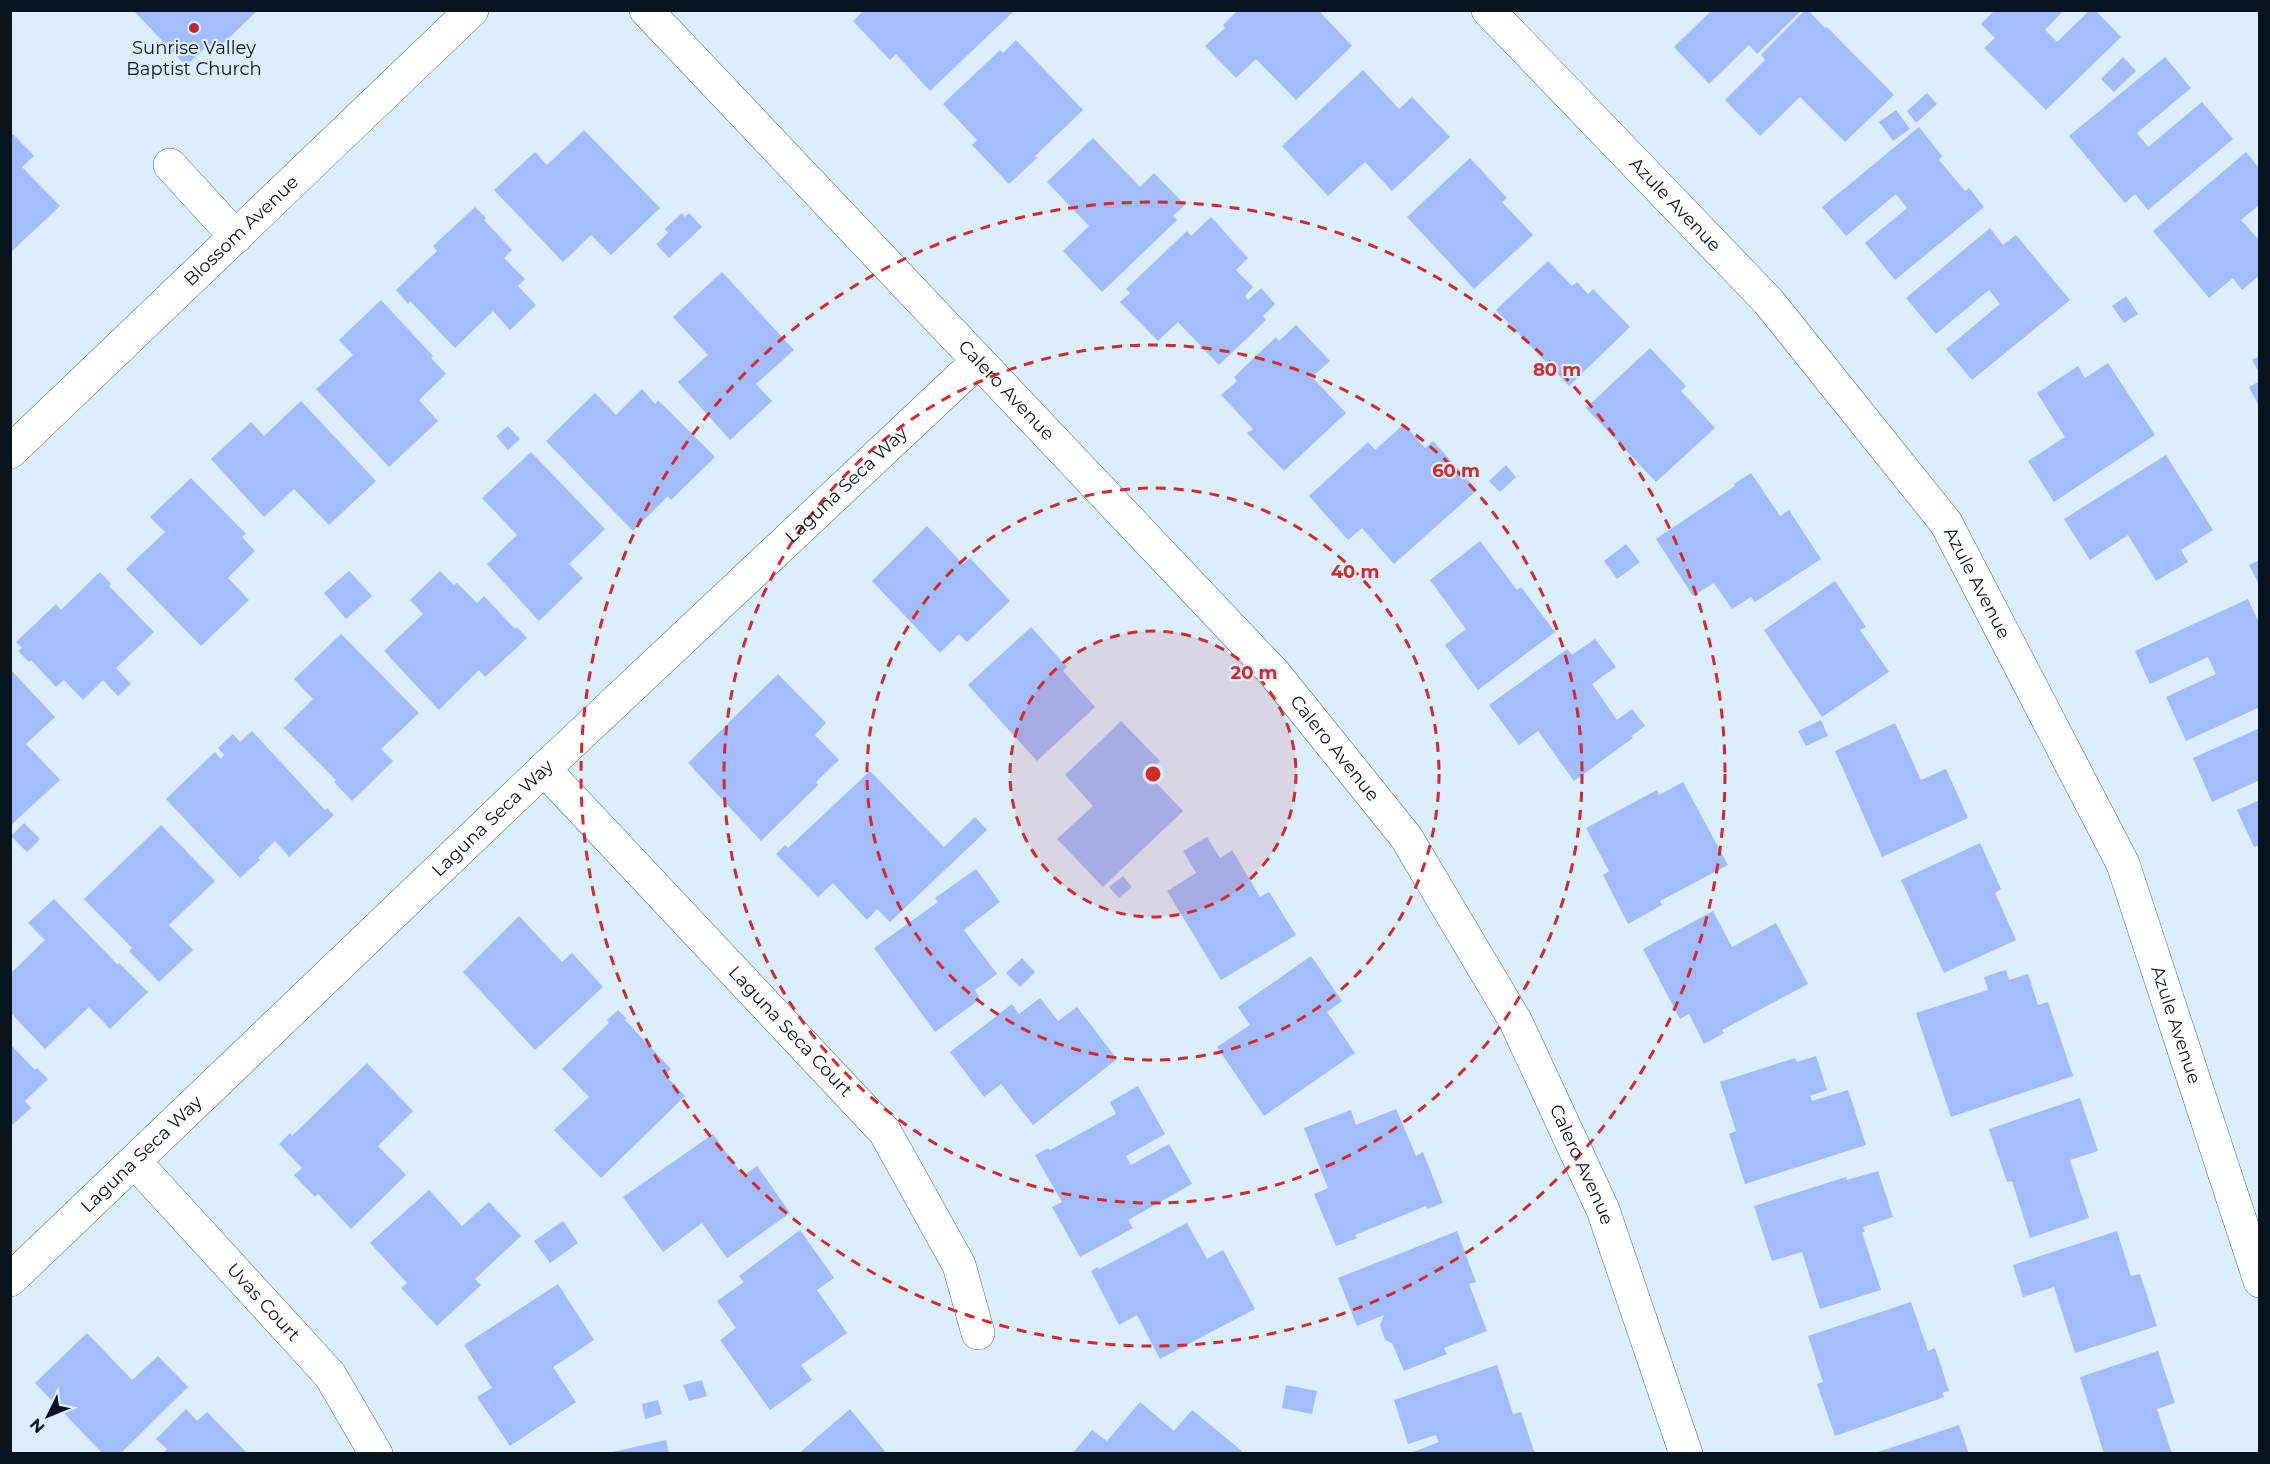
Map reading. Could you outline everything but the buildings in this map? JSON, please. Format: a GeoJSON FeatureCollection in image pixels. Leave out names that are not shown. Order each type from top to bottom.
{"type":"FeatureCollection","features":[{"type":"Feature","properties":{"kind":"street","name":"Blossom Avenue"},"geometry":{"type":"LineString","coordinates":[[10,452],[472,10]]}},
{"type":"Feature","properties":{"kind":"street","name":"Calero Avenue"},"geometry":{"type":"LineString","coordinates":[[646,10],[1274,674],[1406,837],[1516,1022],[1603,1210],[1686,1454]]}},
{"type":"Feature","properties":{"kind":"street","name":"Azule Avenue"},"geometry":{"type":"LineString","coordinates":[[1488,10],[1768,301],[1946,523],[2123,864],[2259,1281]]}},
{"type":"Feature","properties":{"kind":"street"},"geometry":{"type":"LineString","coordinates":[[170,165],[236,237]]}},
{"type":"Feature","properties":{"kind":"street","name":"Laguna Seca Way"},"geometry":{"type":"LineString","coordinates":[[10,1280],[544,769],[978,361]]}},
{"type":"Feature","properties":{"kind":"street","name":"Laguna Seca Court"},"geometry":{"type":"LineString","coordinates":[[544,769],[885,1132],[959,1265],[978,1333]]}},
{"type":"Feature","properties":{"kind":"street","name":"Uvas Court"},"geometry":{"type":"LineString","coordinates":[[135,1162],[330,1375],[376,1454]]}},
{"type":"Feature","properties":{"kind":"place","name":"Sunrise Valley Baptist Church"},"geometry":{"type":"Point","coordinates":[194,28]}}]}
